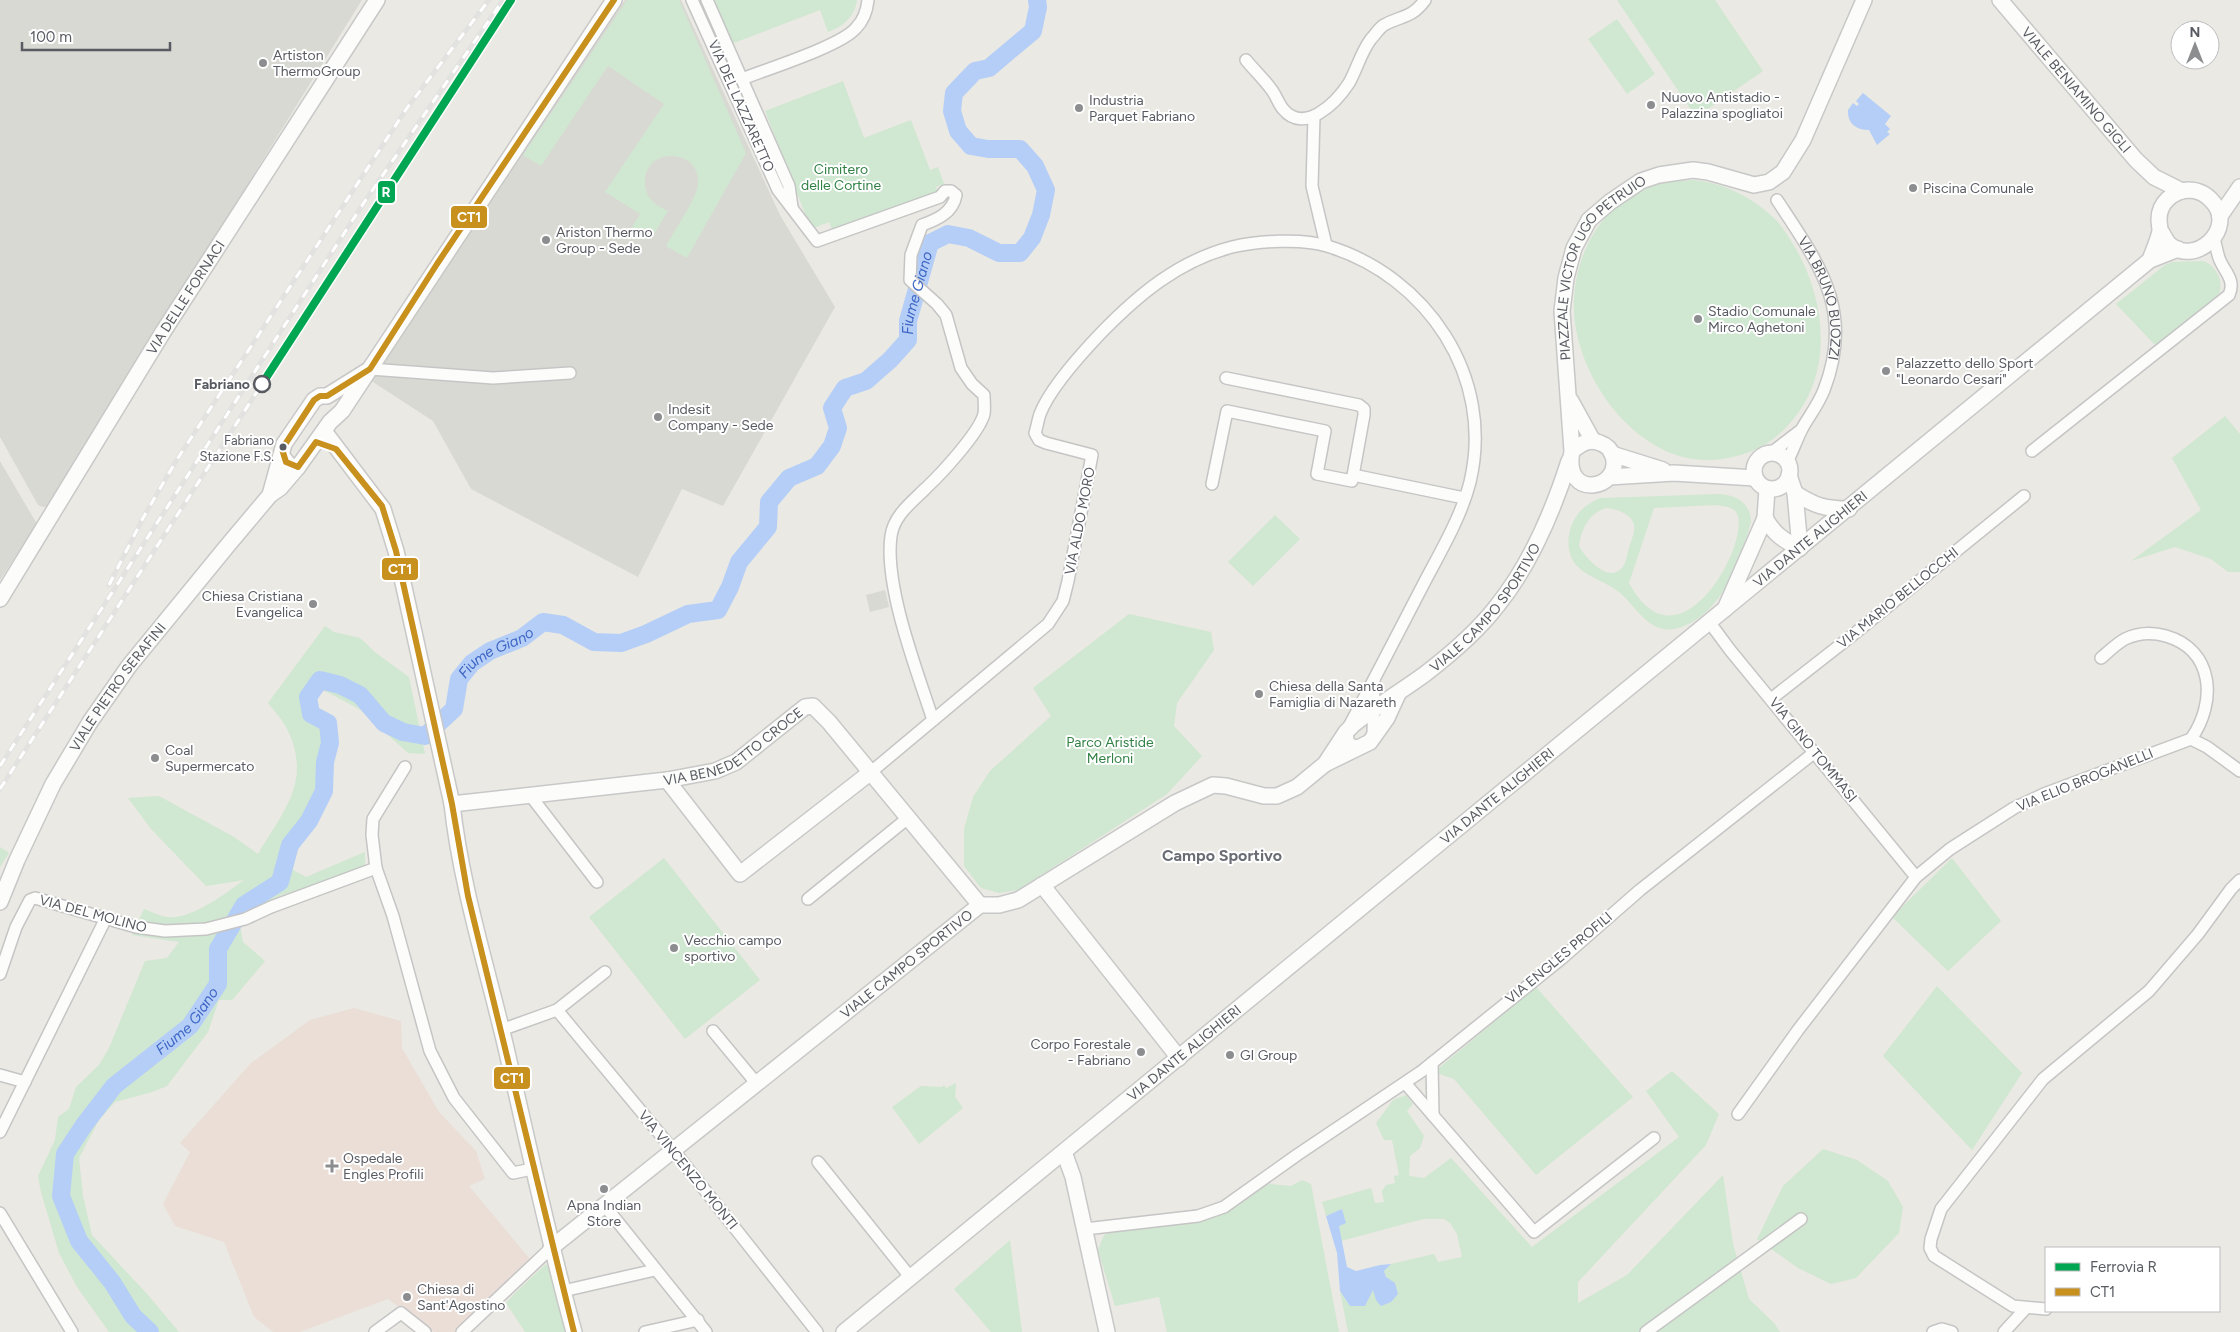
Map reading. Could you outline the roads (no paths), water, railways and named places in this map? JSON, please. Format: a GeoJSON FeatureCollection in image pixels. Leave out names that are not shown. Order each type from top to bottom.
{"type":"FeatureCollection","features":[{"type":"Feature","properties":{"kind":"street","name":"VIA DELLE FORNACI"},"geometry":{"type":"LineString","coordinates":[[0,599],[164,332],[377,0]]}},
{"type":"Feature","properties":{"kind":"street"},"geometry":{"type":"LineString","coordinates":[[270,495],[280,488],[298,467],[336,416],[342,411],[437,264],[614,0]]}},
{"type":"Feature","properties":{"kind":"street","name":"VIA DEL LAZZARETTO"},"geometry":{"type":"LineString","coordinates":[[692,0],[778,190],[817,241],[940,197],[945,191],[951,191],[956,195],[955,202],[947,212],[922,226],[911,255],[910,280],[925,292],[946,315],[961,368],[972,384],[984,395],[984,414],[968,440],[927,488],[903,510],[891,535],[890,567],[904,628],[933,720]]}},
{"type":"Feature","properties":{"kind":"street","name":"VIA DEL LAZZARETTO"},"geometry":{"type":"LineString","coordinates":[[707,0],[790,186],[793,211]]}},
{"type":"Feature","properties":{"kind":"street","name":"VIA DEL LAZZARETTO"},"geometry":{"type":"LineString","coordinates":[[742,79],[840,40],[856,28],[867,11],[868,0]]}},
{"type":"Feature","properties":{"kind":"street"},"geometry":{"type":"LineString","coordinates":[[1246,60],[1272,89],[1283,109],[1294,118],[1306,119],[1314,116],[1338,98],[1349,83],[1370,41],[1383,25],[1405,18],[1417,11],[1425,0]]}},
{"type":"Feature","properties":{"kind":"street","name":"PIAZZALE VICTOR UGO PETRUIO"},"geometry":{"type":"LineString","coordinates":[[1755,471],[1721,476],[1674,473],[1609,477],[1597,485],[1579,482],[1572,474],[1562,311],[1574,248],[1590,219],[1610,202],[1641,181],[1659,174],[1693,170],[1727,176],[1740,182],[1754,185],[1769,182],[1784,172],[1803,140],[1864,0]]}},
{"type":"Feature","properties":{"kind":"street","name":"VIALE BENIAMINO GIGLI"},"geometry":{"type":"LineString","coordinates":[[2000,0],[2136,160],[2154,178],[2182,191]]}},
{"type":"Feature","properties":{"kind":"street"},"geometry":{"type":"LineString","coordinates":[[1314,116],[1312,186],[1326,245]]}},
{"type":"Feature","properties":{"kind":"street","name":"VIALE BENIAMINO GIGLI"},"geometry":{"type":"LineString","coordinates":[[2154,178],[2162,207]]}},
{"type":"Feature","properties":{"kind":"street"},"geometry":{"type":"LineString","coordinates":[[2208,196],[2239,188]]}},
{"type":"Feature","properties":{"kind":"street"},"geometry":{"type":"LineString","coordinates":[[2220,216],[2239,188]]}},
{"type":"Feature","properties":{"kind":"street"},"geometry":{"type":"LineString","coordinates":[[2032,451],[2229,295],[2231,281],[2229,273],[2208,244],[2219,227],[2220,216],[2215,204],[2208,196],[2194,190],[2182,191],[2170,196],[2162,207],[2158,218],[2160,230],[2169,243],[2178,249]]}},
{"type":"Feature","properties":{"kind":"street","name":"VIA BRUNO BUOZZI"},"geometry":{"type":"LineString","coordinates":[[1777,200],[1806,242],[1824,275],[1836,316],[1835,356],[1824,392],[1802,429],[1788,468]]}},
{"type":"Feature","properties":{"kind":"street"},"geometry":{"type":"LineString","coordinates":[[2150,260],[2160,230]]}},
{"type":"Feature","properties":{"kind":"street","name":"VIA ALDO MORO"},"geometry":{"type":"LineString","coordinates":[[871,772],[999,667],[1048,624],[1063,601],[1092,455],[1046,443],[1039,440],[1036,433],[1040,414],[1063,378],[1119,315],[1174,270],[1232,247],[1266,243],[1308,242],[1326,245],[1364,259],[1398,281],[1425,306],[1445,333],[1459,362],[1474,416],[1474,450],[1470,482],[1464,498],[1439,554],[1346,732]]}},
{"type":"Feature","properties":{"kind":"street","name":"VIA DANTE ALIGHIERI"},"geometry":{"type":"LineString","coordinates":[[844,1332],[1724,612],[2150,260],[2178,249],[2188,251],[2208,244]]}},
{"type":"Feature","properties":{"kind":"street"},"geometry":{"type":"LineString","coordinates":[[270,495],[284,444],[314,400],[320,396],[327,396],[370,369],[492,378],[570,373]]}},
{"type":"Feature","properties":{"kind":"street"},"geometry":{"type":"LineString","coordinates":[[1212,484],[1227,411],[1325,430],[1318,474],[1352,482],[1364,408],[1359,405],[1226,378]]}},
{"type":"Feature","properties":{"kind":"street"},"geometry":{"type":"LineString","coordinates":[[327,396],[336,404],[336,416]]}},
{"type":"Feature","properties":{"kind":"street","name":"PIAZZALE VICTOR UGO PETRUIO"},"geometry":{"type":"LineString","coordinates":[[1568,397],[1593,441],[1604,445],[1612,454],[1674,473]]}},
{"type":"Feature","properties":{"kind":"street","name":"VIA BRUNO BUOZZI"},"geometry":{"type":"LineString","coordinates":[[1755,471],[1762,456],[1771,453],[1802,429]]}},
{"type":"Feature","properties":{"kind":"street"},"geometry":{"type":"LineString","coordinates":[[320,437],[336,449],[382,506],[396,551],[450,797],[456,843],[551,1248],[574,1332]]}},
{"type":"Feature","properties":{"kind":"street"},"geometry":{"type":"LineString","coordinates":[[1571,456],[1580,444],[1593,441]]}},
{"type":"Feature","properties":{"kind":"street"},"geometry":{"type":"LineString","coordinates":[[1765,518],[1772,530],[1784,541],[1800,548],[1795,493],[1788,468],[1781,455],[1771,453]]}},
{"type":"Feature","properties":{"kind":"street"},"geometry":{"type":"LineString","coordinates":[[1609,477],[1614,464],[1612,454]]}},
{"type":"Feature","properties":{"kind":"street"},"geometry":{"type":"LineString","coordinates":[[282,456],[289,465],[298,467]]}},
{"type":"Feature","properties":{"kind":"street","name":"VIALE CAMPO SPORTIVO"},"geometry":{"type":"LineString","coordinates":[[1325,764],[1346,732],[1398,694],[1472,634],[1498,606],[1521,570],[1554,506],[1571,456]]}},
{"type":"Feature","properties":{"kind":"street"},"geometry":{"type":"LineString","coordinates":[[1755,471],[1758,483],[1767,489],[1779,488],[1787,480],[1788,468]]}},
{"type":"Feature","properties":{"kind":"street"},"geometry":{"type":"LineString","coordinates":[[1353,476],[1464,498]]}},
{"type":"Feature","properties":{"kind":"street","name":"VIALE CAMPO SPORTIVO"},"geometry":{"type":"LineString","coordinates":[[1554,506],[1579,482]]}},
{"type":"Feature","properties":{"kind":"street"},"geometry":{"type":"LineString","coordinates":[[1724,612],[1765,518],[1767,489]]}},
{"type":"Feature","properties":{"kind":"street"},"geometry":{"type":"LineString","coordinates":[[1795,493],[1812,504],[1827,509],[1849,509]]}},
{"type":"Feature","properties":{"kind":"street","name":"VIALE PIETRO SERAFINI"},"geometry":{"type":"LineString","coordinates":[[0,902],[17,860],[53,784],[90,722],[129,666],[270,495]]}},
{"type":"Feature","properties":{"kind":"street","name":"VIA MARIO BELLOCCHI"},"geometry":{"type":"LineString","coordinates":[[1771,699],[2024,496]]}},
{"type":"Feature","properties":{"kind":"street","name":"VIA GINO TOMMASI"},"geometry":{"type":"LineString","coordinates":[[1710,623],[1916,876]]}},
{"type":"Feature","properties":{"kind":"street"},"geometry":{"type":"LineString","coordinates":[[2101,658],[2124,640],[2139,635],[2156,633],[2178,639],[2192,650],[2203,664],[2208,682],[2206,707],[2199,728],[2191,739],[2208,747],[2240,771]]}},
{"type":"Feature","properties":{"kind":"street","name":"VIA ALDO MORO"},"geometry":{"type":"LineString","coordinates":[[1374,678],[1374,710]]}},
{"type":"Feature","properties":{"kind":"street","name":"VIALE CAMPO SPORTIVO"},"geometry":{"type":"LineString","coordinates":[[551,1248],[980,905],[999,905],[1018,900],[1175,803],[1213,785],[1226,786],[1257,796],[1277,796],[1297,786],[1325,764],[1368,741],[1387,718],[1398,694]]}},
{"type":"Feature","properties":{"kind":"street","name":"VIA BENEDETTO CROCE"},"geometry":{"type":"LineString","coordinates":[[450,797],[530,795],[667,780],[715,771],[736,762],[809,706],[816,708],[871,772],[980,905]]}},
{"type":"Feature","properties":{"kind":"street"},"geometry":{"type":"LineString","coordinates":[[1346,732],[1349,743],[1355,746],[1368,741],[1374,710]]}},
{"type":"Feature","properties":{"kind":"street","name":"VIA ELIO BROGANELLI"},"geometry":{"type":"LineString","coordinates":[[1738,1114],[1798,1030],[1916,876],[1950,849],[2014,808],[2044,794],[2191,739]]}},
{"type":"Feature","properties":{"kind":"street","name":"VIA ENGLES PROFILI"},"geometry":{"type":"LineString","coordinates":[[1085,1229],[1198,1216],[1224,1207],[1432,1063],[1561,959],[1640,890],[1815,752]]}},
{"type":"Feature","properties":{"kind":"street"},"geometry":{"type":"LineString","coordinates":[[405,767],[373,819],[372,835],[376,868],[393,916],[430,1051],[440,1074],[454,1098],[513,1173],[532,1169]]}},
{"type":"Feature","properties":{"kind":"street"},"geometry":{"type":"LineString","coordinates":[[667,780],[740,874],[871,772]]}},
{"type":"Feature","properties":{"kind":"street"},"geometry":{"type":"LineString","coordinates":[[530,795],[597,882]]}},
{"type":"Feature","properties":{"kind":"street"},"geometry":{"type":"LineString","coordinates":[[808,899],[908,818]]}},
{"type":"Feature","properties":{"kind":"street","name":"VIA DEL MOLINO"},"geometry":{"type":"LineString","coordinates":[[0,974],[16,928],[30,900],[35,898],[136,928],[165,931],[206,929],[246,919],[271,907],[376,868]]}},
{"type":"Feature","properties":{"kind":"street"},"geometry":{"type":"LineString","coordinates":[[2045,1309],[2013,1306],[2002,1301],[1934,1256],[1930,1248],[1931,1238],[1941,1210],[2043,1079],[2149,991],[2240,880]]}},
{"type":"Feature","properties":{"kind":"street"},"geometry":{"type":"LineString","coordinates":[[1042,885],[1179,1058]]}},
{"type":"Feature","properties":{"kind":"street"},"geometry":{"type":"LineString","coordinates":[[0,1132],[106,918]]}},
{"type":"Feature","properties":{"kind":"street"},"geometry":{"type":"LineString","coordinates":[[501,1030],[557,1010],[605,972]]}},
{"type":"Feature","properties":{"kind":"street","name":"VIA VINCENZO MONTI"},"geometry":{"type":"LineString","coordinates":[[557,1010],[674,1151],[817,1332]]}},
{"type":"Feature","properties":{"kind":"street"},"geometry":{"type":"LineString","coordinates":[[714,1031],[757,1084]]}},
{"type":"Feature","properties":{"kind":"street"},"geometry":{"type":"LineString","coordinates":[[1432,1063],[1433,1115]]}},
{"type":"Feature","properties":{"kind":"street"},"geometry":{"type":"LineString","coordinates":[[0,1075],[25,1082]]}},
{"type":"Feature","properties":{"kind":"street"},"geometry":{"type":"LineString","coordinates":[[1405,1083],[1534,1232],[1654,1138]]}},
{"type":"Feature","properties":{"kind":"street"},"geometry":{"type":"LineString","coordinates":[[1064,1152],[1073,1177],[1108,1332]]}},
{"type":"Feature","properties":{"kind":"street"},"geometry":{"type":"LineString","coordinates":[[818,1162],[911,1278]]}},
{"type":"Feature","properties":{"kind":"street"},"geometry":{"type":"LineString","coordinates":[[605,1206],[706,1332]]}},
{"type":"Feature","properties":{"kind":"street"},"geometry":{"type":"LineString","coordinates":[[0,1213],[72,1332]]}},
{"type":"Feature","properties":{"kind":"street"},"geometry":{"type":"LineString","coordinates":[[1646,1332],[1801,1219]]}},
{"type":"Feature","properties":{"kind":"street"},"geometry":{"type":"LineString","coordinates":[[462,1332],[551,1248]]}},
{"type":"Feature","properties":{"kind":"street"},"geometry":{"type":"LineString","coordinates":[[563,1291],[655,1270]]}},
{"type":"Feature","properties":{"kind":"street"},"geometry":{"type":"LineString","coordinates":[[2004,1332],[2026,1308]]}},
{"type":"Feature","properties":{"kind":"street"},"geometry":{"type":"LineString","coordinates":[[375,1332],[402,1313],[425,1332]]}},
{"type":"Feature","properties":{"kind":"street"},"geometry":{"type":"LineString","coordinates":[[645,1332],[698,1320]]}},
{"type":"Feature","properties":{"kind":"street"},"geometry":{"type":"LineString","coordinates":[[1933,1332],[1942,1329],[1952,1332]]}},
{"type":"Feature","properties":{"kind":"water"},"geometry":{"type":"Polygon","coordinates":[[[1863,93],[1891,116],[1885,124],[1890,129],[1887,132],[1890,134],[1877,145],[1869,130],[1856,127],[1849,119],[1848,110],[1853,103],[1857,106],[1859,104],[1856,101],[1863,93]]]}},
{"type":"Feature","properties":{"kind":"water"},"geometry":{"type":"Polygon","coordinates":[[[1342,1209],[1346,1223],[1339,1226],[1347,1267],[1356,1271],[1391,1264],[1384,1271],[1386,1277],[1395,1283],[1398,1294],[1391,1302],[1381,1306],[1376,1300],[1373,1290],[1365,1306],[1350,1306],[1340,1291],[1337,1253],[1326,1216],[1342,1209]]]}},
{"type":"Feature","properties":{"kind":"waterway","name":"Fiume Giano"},"geometry":{"type":"LineString","coordinates":[[150,1332],[133,1316],[112,1282],[79,1241],[61,1196],[65,1154],[84,1125],[114,1086],[190,1026],[218,984],[218,949],[244,905],[280,882],[290,845],[309,821],[324,791],[325,762],[330,743],[328,723],[311,714],[308,697],[320,680],[340,685],[360,695],[384,723],[403,732],[425,736],[454,709],[459,679],[472,663],[490,651],[522,638],[543,622],[563,625],[594,642],[621,643],[646,634],[688,614],[718,610],[730,587],[739,562],[768,527],[769,502],[789,478],[817,466],[832,446],[838,428],[832,408],[845,388],[866,381],[890,360],[908,340],[908,321],[930,243],[948,234],[969,238],[999,253],[1020,253],[1032,238],[1041,215],[1046,190],[1035,166],[1020,149],[988,149],[971,146],[958,131],[952,111],[954,93],[975,71],[989,68],[1033,31],[1038,7],[1037,0]]}},
{"type":"Feature","properties":{"kind":"railway"},"geometry":{"type":"LineString","coordinates":[[109,585],[143,518],[176,461],[407,108],[489,0]]}},
{"type":"Feature","properties":{"kind":"railway"},"geometry":{"type":"LineString","coordinates":[[0,766],[365,201],[503,0]]}},
{"type":"Feature","properties":{"kind":"railway"},"geometry":{"type":"LineString","coordinates":[[0,789],[262,384]]}},
{"type":"Feature","properties":{"kind":"rail line","name":"R"},"geometry":{"type":"LineString","coordinates":[[262,384],[511,0]]}},
{"type":"Feature","properties":{"kind":"place","name":"Artiston ThermoGroup"},"geometry":{"type":"Point","coordinates":[263,63]}},
{"type":"Feature","properties":{"kind":"place","name":"Nuovo Antistadio - Palazzina spogliatoi"},"geometry":{"type":"Point","coordinates":[1651,105]}},
{"type":"Feature","properties":{"kind":"place","name":"Industria Parquet Fabriano"},"geometry":{"type":"Point","coordinates":[1079,108]}},
{"type":"Feature","properties":{"kind":"place","name":"Piscina Comunale"},"geometry":{"type":"Point","coordinates":[1913,188]}},
{"type":"Feature","properties":{"kind":"place","name":"Ariston Thermo Group - Sede"},"geometry":{"type":"Point","coordinates":[546,240]}},
{"type":"Feature","properties":{"kind":"place","name":"Stadio Comunale Mirco Aghetoni"},"geometry":{"type":"Point","coordinates":[1698,319]}},
{"type":"Feature","properties":{"kind":"place","name":"Palazzetto dello Sport \"Leonardo Cesari\""},"geometry":{"type":"Point","coordinates":[1886,371]}},
{"type":"Feature","properties":{"kind":"place","name":"Fabriano"},"geometry":{"type":"Point","coordinates":[262,384]}},
{"type":"Feature","properties":{"kind":"place","name":"Indesit Company - Sede"},"geometry":{"type":"Point","coordinates":[658,417]}},
{"type":"Feature","properties":{"kind":"place","name":"Fabriano Stazione F.S."},"geometry":{"type":"Point","coordinates":[283,447]}},
{"type":"Feature","properties":{"kind":"place","name":"Chiesa Cristiana Evangelica"},"geometry":{"type":"Point","coordinates":[313,604]}},
{"type":"Feature","properties":{"kind":"place","name":"Chiesa della Santa Famiglia di Nazareth"},"geometry":{"type":"Point","coordinates":[1259,694]}},
{"type":"Feature","properties":{"kind":"place","name":"Coal Supermercato"},"geometry":{"type":"Point","coordinates":[155,758]}},
{"type":"Feature","properties":{"kind":"place","name":"Vecchio campo sportivo"},"geometry":{"type":"Point","coordinates":[674,948]}},
{"type":"Feature","properties":{"kind":"place","name":"Corpo Forestale - Fabriano"},"geometry":{"type":"Point","coordinates":[1141,1052]}},
{"type":"Feature","properties":{"kind":"place","name":"GI Group"},"geometry":{"type":"Point","coordinates":[1230,1055]}},
{"type":"Feature","properties":{"kind":"place","name":"Ospedale Engles Profili"},"geometry":{"type":"Point","coordinates":[332,1166]}},
{"type":"Feature","properties":{"kind":"place","name":"Apna Indian Store"},"geometry":{"type":"Point","coordinates":[604,1189]}},
{"type":"Feature","properties":{"kind":"place","name":"Chiesa di Sant'Agostino"},"geometry":{"type":"Point","coordinates":[407,1297]}},
{"type":"Feature","properties":{"kind":"district","name":"Campo Sportivo"},"geometry":{"type":"Point","coordinates":[1222,855]}},
{"type":"Feature","properties":{"kind":"park label","name":"Cimitero delle Cortine"},"geometry":{"type":"Point","coordinates":[841,177]}},
{"type":"Feature","properties":{"kind":"park label","name":"Parco Aristide Merloni"},"geometry":{"type":"Point","coordinates":[1110,750]}}]}
